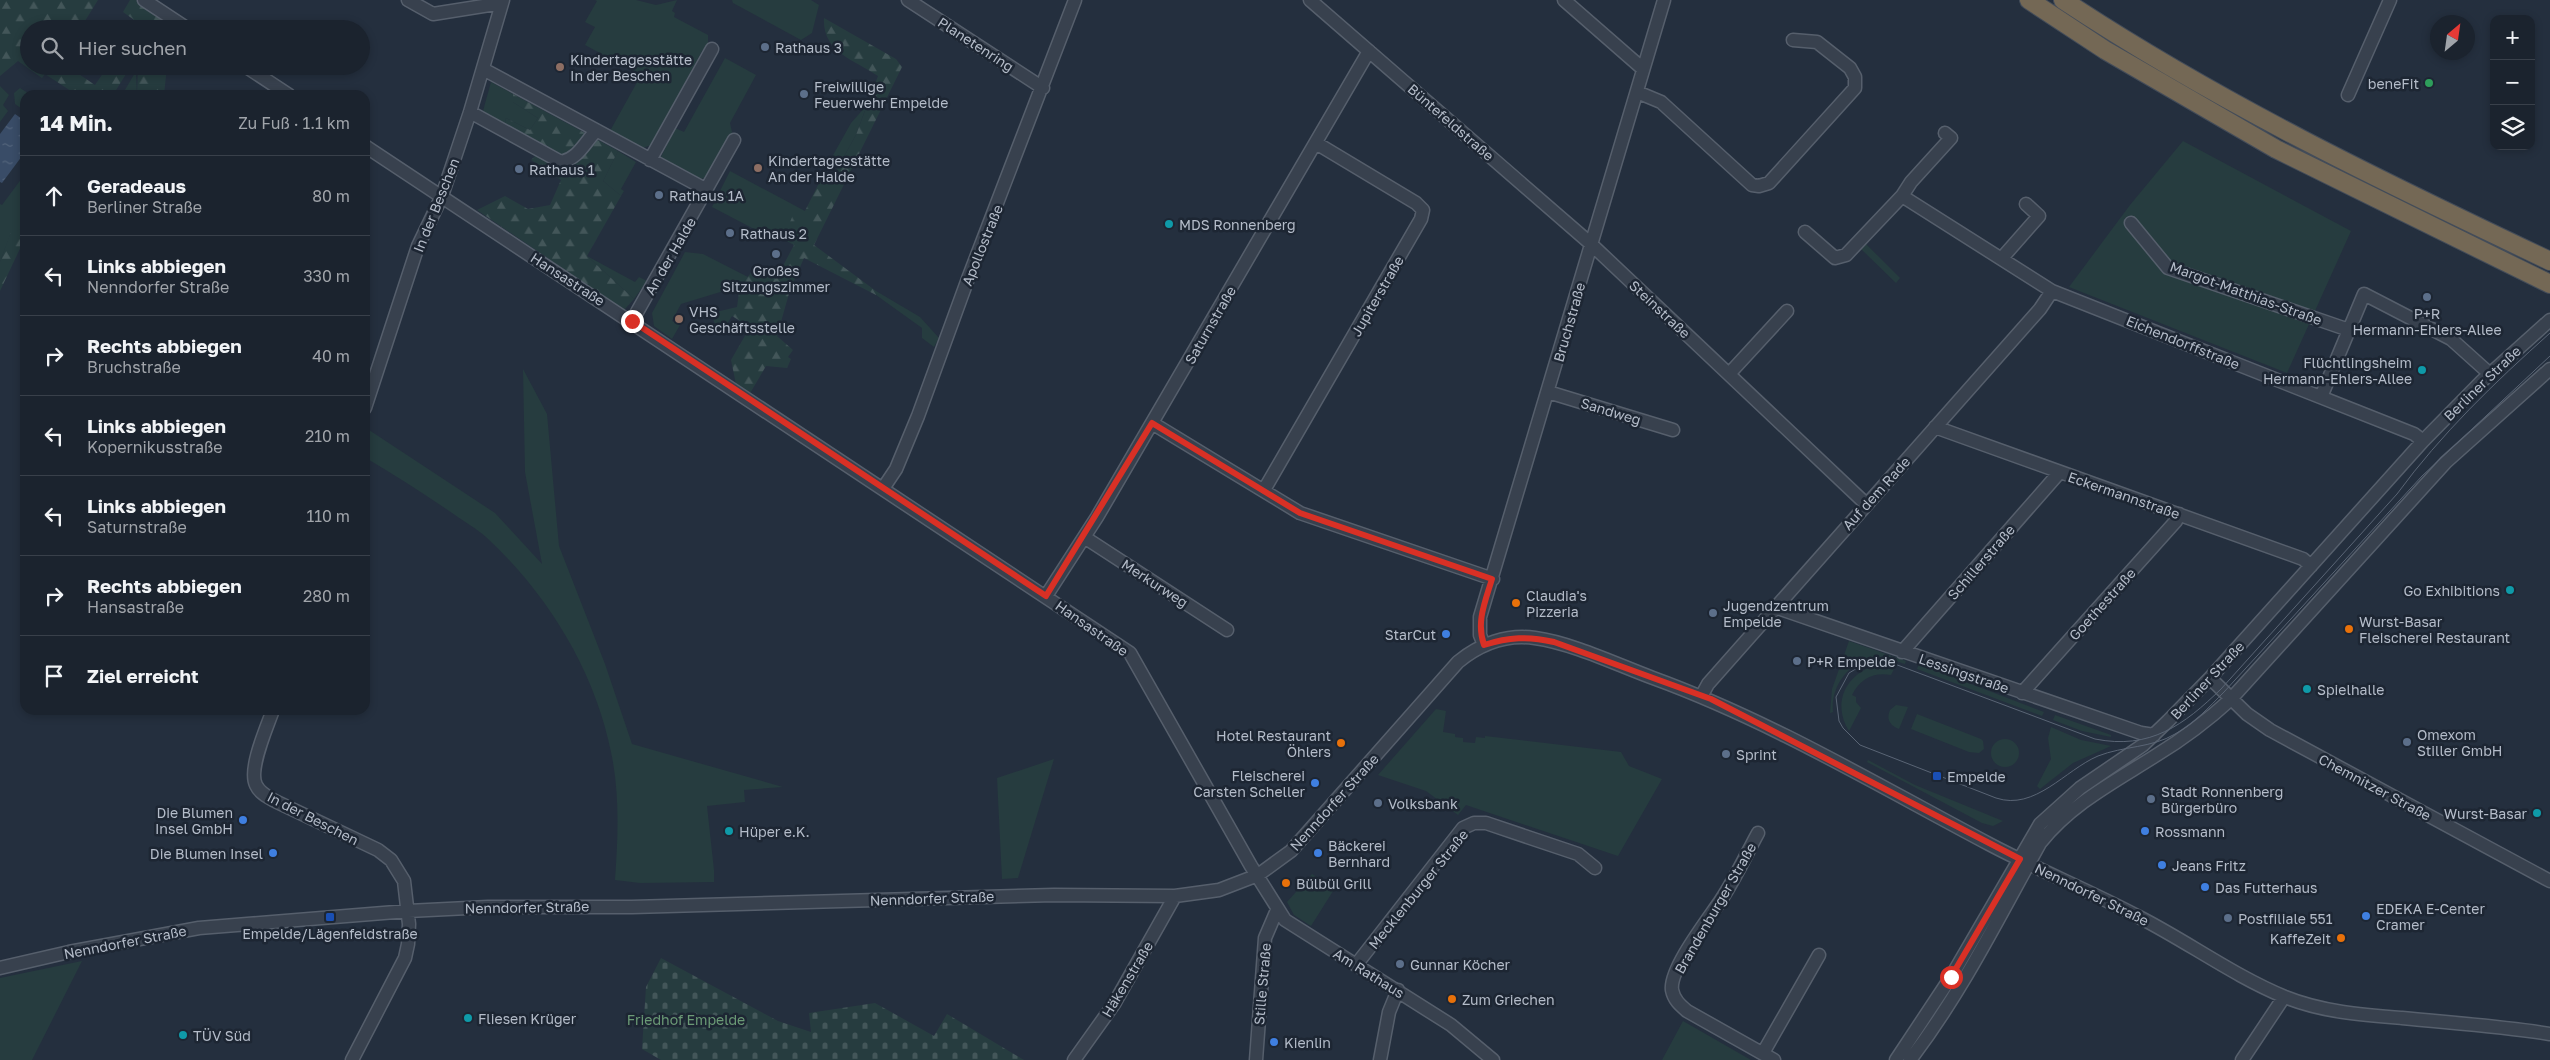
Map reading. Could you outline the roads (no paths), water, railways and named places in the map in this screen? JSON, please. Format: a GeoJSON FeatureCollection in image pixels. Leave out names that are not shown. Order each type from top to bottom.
{"type":"FeatureCollection","features":[{"type":"Feature","properties":{"kind":"highway"},"geometry":{"type":"LineString","coordinates":[[2029,0],[2114,56],[2276,149],[2550,284]]}},
{"type":"Feature","properties":{"kind":"highway"},"geometry":{"type":"LineString","coordinates":[[2063,0],[2191,80],[2286,132],[2427,204],[2550,261]]}},
{"type":"Feature","properties":{"kind":"street"},"geometry":{"type":"LineString","coordinates":[[144,0],[174,20]]}},
{"type":"Feature","properties":{"kind":"street"},"geometry":{"type":"LineString","coordinates":[[408,0],[434,14],[502,2]]}},
{"type":"Feature","properties":{"kind":"street","name":"Planetenring"},"geometry":{"type":"LineString","coordinates":[[908,0],[1043,88]]}},
{"type":"Feature","properties":{"kind":"street","name":"Apollostraße"},"geometry":{"type":"LineString","coordinates":[[884,487],[896,469],[915,423],[969,276],[1076,0]]}},
{"type":"Feature","properties":{"kind":"street","name":"Büntefeldstraße"},"geometry":{"type":"LineString","coordinates":[[1310,0],[1591,244]]}},
{"type":"Feature","properties":{"kind":"street"},"geometry":{"type":"LineString","coordinates":[[1564,0],[1643,69]]}},
{"type":"Feature","properties":{"kind":"street","name":"Bruchstraße"},"geometry":{"type":"LineString","coordinates":[[1484,645],[1480,634],[1480,618],[1664,0]]}},
{"type":"Feature","properties":{"kind":"street"},"geometry":{"type":"LineString","coordinates":[[2348,95],[2390,0]]}},
{"type":"Feature","properties":{"kind":"street","name":"In der Beschen"},"geometry":{"type":"LineString","coordinates":[[370,393],[418,246],[442,196],[470,112],[502,2]]}},
{"type":"Feature","properties":{"kind":"street"},"geometry":{"type":"LineString","coordinates":[[1637,92],[1661,102],[1752,185],[1758,186],[1769,183],[1855,88],[1855,77],[1850,68],[1817,42],[1792,40]]}},
{"type":"Feature","properties":{"kind":"street"},"geometry":{"type":"LineString","coordinates":[[650,160],[712,49]]}},
{"type":"Feature","properties":{"kind":"street","name":"Saturnstraße"},"geometry":{"type":"LineString","coordinates":[[1046,596],[1084,537],[1152,423],[1369,52]]}},
{"type":"Feature","properties":{"kind":"street"},"geometry":{"type":"LineString","coordinates":[[483,68],[596,132],[707,190]]}},
{"type":"Feature","properties":{"kind":"street"},"geometry":{"type":"LineString","coordinates":[[258,75],[281,90]]}},
{"type":"Feature","properties":{"kind":"street"},"geometry":{"type":"LineString","coordinates":[[470,112],[561,162],[569,160],[579,152],[596,132]]}},
{"type":"Feature","properties":{"kind":"street"},"geometry":{"type":"LineString","coordinates":[[1806,232],[1835,258],[1846,255],[1902,196],[1911,182],[1951,138],[1945,133]]}},
{"type":"Feature","properties":{"kind":"street","name":"An der Halde"},"geometry":{"type":"LineString","coordinates":[[632,321],[734,140]]}},
{"type":"Feature","properties":{"kind":"street","name":"Jupiterstraße"},"geometry":{"type":"LineString","coordinates":[[1264,490],[1421,219],[1423,210],[1416,203],[1316,143]]}},
{"type":"Feature","properties":{"kind":"street","name":"Hansastraße"},"geometry":{"type":"LineString","coordinates":[[370,149],[884,487],[1130,653],[1258,875]]}},
{"type":"Feature","properties":{"kind":"street","name":"Eichendorffstraße"},"geometry":{"type":"LineString","coordinates":[[1902,196],[2052,291],[2414,434],[2423,441]]}},
{"type":"Feature","properties":{"kind":"street"},"geometry":{"type":"LineString","coordinates":[[2002,258],[2039,216],[2026,204]]}},
{"type":"Feature","properties":{"kind":"street","name":"Margot-Matthias-Straße"},"geometry":{"type":"LineString","coordinates":[[2131,223],[2168,268],[2349,330]]}},
{"type":"Feature","properties":{"kind":"street","name":"Steinstraße"},"geometry":{"type":"LineString","coordinates":[[1591,244],[1866,504]]}},
{"type":"Feature","properties":{"kind":"street","name":"Auf dem Rade"},"geometry":{"type":"LineString","coordinates":[[1702,696],[1708,684],[2040,309],[2052,291]]}},
{"type":"Feature","properties":{"kind":"street"},"geometry":{"type":"LineString","coordinates":[[2321,397],[2364,294],[2451,339],[2490,374]]}},
{"type":"Feature","properties":{"kind":"street"},"geometry":{"type":"LineString","coordinates":[[1730,374],[1788,311]]}},
{"type":"Feature","properties":{"kind":"street","name":"Berliner Straße"},"geometry":{"type":"LineString","coordinates":[[1910,1060],[1932,1031],[1968,974],[2024,861],[2040,824],[2055,808],[2154,734],[2210,678],[2423,441],[2490,374],[2550,320]]}},
{"type":"Feature","properties":{"kind":"street","name":"Berliner Straße"},"geometry":{"type":"LineString","coordinates":[[1896,1060],[2024,861],[2065,816],[2108,785],[2191,733],[2231,699],[2446,462],[2548,371]]}},
{"type":"Feature","properties":{"kind":"street","name":"Sandweg"},"geometry":{"type":"LineString","coordinates":[[1548,392],[1674,430]]}},
{"type":"Feature","properties":{"kind":"street"},"geometry":{"type":"LineString","coordinates":[[1152,423],[1300,513],[1492,579]]}},
{"type":"Feature","properties":{"kind":"street","name":"Eckermannstraße"},"geometry":{"type":"LineString","coordinates":[[1935,427],[2303,559],[2311,566]]}},
{"type":"Feature","properties":{"kind":"street","name":"Schillerstraße"},"geometry":{"type":"LineString","coordinates":[[1902,652],[2059,473]]}},
{"type":"Feature","properties":{"kind":"street","name":"Goethestraße"},"geometry":{"type":"LineString","coordinates":[[2022,693],[2176,521],[2179,514]]}},
{"type":"Feature","properties":{"kind":"street","name":"Merkurweg"},"geometry":{"type":"LineString","coordinates":[[1084,537],[1226,630]]}},
{"type":"Feature","properties":{"kind":"street","name":"Lessingstraße"},"geometry":{"type":"LineString","coordinates":[[1775,607],[2141,733],[2154,734]]}},
{"type":"Feature","properties":{"kind":"street","name":"Nenndorfer Straße"},"geometry":{"type":"LineString","coordinates":[[0,968],[68,952],[199,928],[408,911],[488,907],[632,907],[1054,895],[1175,896],[1219,890],[1258,875],[1291,851],[1458,662],[1470,652],[1502,639],[1536,638],[1554,642],[1702,696],[1770,728],[2024,861],[2138,916],[2284,997],[2318,1008],[2366,1015],[2519,1029],[2550,1034]]}},
{"type":"Feature","properties":{"kind":"street","name":"Chemnitzer Straße"},"geometry":{"type":"LineString","coordinates":[[2210,678],[2247,714],[2270,730],[2550,881]]}},
{"type":"Feature","properties":{"kind":"street","name":"In der Beschen"},"geometry":{"type":"LineString","coordinates":[[271,715],[255,764],[254,776],[256,786],[264,794],[278,802],[378,850],[391,860],[404,881],[408,911]]}},
{"type":"Feature","properties":{"kind":"street","name":"Mecklenburger Straße"},"geometry":{"type":"LineString","coordinates":[[1356,965],[1463,828],[1474,823],[1486,823],[1578,854],[1595,868]]}},
{"type":"Feature","properties":{"kind":"street","name":"Brandenburger Straße"},"geometry":{"type":"LineString","coordinates":[[1758,833],[1721,900],[1698,932],[1674,975],[1672,988],[1676,1001],[1687,1011],[1768,1057],[1819,955]]}},
{"type":"Feature","properties":{"kind":"street","name":"Am Rathaus"},"geometry":{"type":"LineString","coordinates":[[1258,875],[1277,910],[1285,920],[1451,1025],[1493,1060]]}},
{"type":"Feature","properties":{"kind":"street","name":"Häkenstraße"},"geometry":{"type":"LineString","coordinates":[[1074,1060],[1114,1004],[1175,896]]}},
{"type":"Feature","properties":{"kind":"street","name":"Stille Straße"},"geometry":{"type":"LineString","coordinates":[[1256,1060],[1265,938],[1277,910]]}},
{"type":"Feature","properties":{"kind":"street"},"geometry":{"type":"LineString","coordinates":[[352,1060],[405,958],[409,924],[408,911]]}},
{"type":"Feature","properties":{"kind":"street"},"geometry":{"type":"LineString","coordinates":[[1380,1060],[1389,1012],[1398,990]]}},
{"type":"Feature","properties":{"kind":"street"},"geometry":{"type":"LineString","coordinates":[[2242,1060],[2284,997]]}},
{"type":"Feature","properties":{"kind":"water"},"geometry":{"type":"Polygon","coordinates":[[[15,114],[20,118],[20,159],[2,183],[0,182],[0,134],[15,114]]]}},
{"type":"Feature","properties":{"kind":"tram line"},"geometry":{"type":"LineString","coordinates":[[2550,333],[2489,390],[2450,430],[2397,494],[2221,689],[2193,714],[2165,732],[2133,741],[2095,739],[1892,663],[1879,661],[1864,664],[1849,673],[1836,697],[1839,721],[1843,728],[1860,745],[1996,798],[2010,801],[2024,799],[2037,794],[2098,756],[2166,739],[2182,730],[2207,709],[2422,476],[2550,356]]}},
{"type":"Feature","properties":{"kind":"place","name":"Rathaus 3"},"geometry":{"type":"Point","coordinates":[765,47]}},
{"type":"Feature","properties":{"kind":"place","name":"Kindertagesstätte In der Beschen"},"geometry":{"type":"Point","coordinates":[560,67]}},
{"type":"Feature","properties":{"kind":"place","name":"beneFit"},"geometry":{"type":"Point","coordinates":[2429,83]}},
{"type":"Feature","properties":{"kind":"place","name":"Freiwillige Feuerwehr Empelde"},"geometry":{"type":"Point","coordinates":[804,94]}},
{"type":"Feature","properties":{"kind":"place","name":"Kindertagesstätte An der Halde"},"geometry":{"type":"Point","coordinates":[758,168]}},
{"type":"Feature","properties":{"kind":"place","name":"Rathaus 1"},"geometry":{"type":"Point","coordinates":[519,169]}},
{"type":"Feature","properties":{"kind":"place","name":"Rathaus 1A"},"geometry":{"type":"Point","coordinates":[659,195]}},
{"type":"Feature","properties":{"kind":"place","name":"MDS Ronnenberg"},"geometry":{"type":"Point","coordinates":[1169,224]}},
{"type":"Feature","properties":{"kind":"place","name":"Rathaus 2"},"geometry":{"type":"Point","coordinates":[730,233]}},
{"type":"Feature","properties":{"kind":"place","name":"Großes Sitzungszimmer"},"geometry":{"type":"Point","coordinates":[776,254]}},
{"type":"Feature","properties":{"kind":"place","name":"P+R Hermann-Ehlers-Allee"},"geometry":{"type":"Point","coordinates":[2427,297]}},
{"type":"Feature","properties":{"kind":"place","name":"VHS Geschäftsstelle"},"geometry":{"type":"Point","coordinates":[679,319]}},
{"type":"Feature","properties":{"kind":"place","name":"Flüchtlingsheim Hermann-Ehlers-Allee"},"geometry":{"type":"Point","coordinates":[2422,370]}},
{"type":"Feature","properties":{"kind":"place","name":"Go Exhibitions"},"geometry":{"type":"Point","coordinates":[2510,590]}},
{"type":"Feature","properties":{"kind":"place","name":"Claudia's Pizzeria"},"geometry":{"type":"Point","coordinates":[1516,603]}},
{"type":"Feature","properties":{"kind":"place","name":"Jugendzentrum Empelde"},"geometry":{"type":"Point","coordinates":[1713,613]}},
{"type":"Feature","properties":{"kind":"place","name":"Wurst-Basar Fleischerei Restaurant"},"geometry":{"type":"Point","coordinates":[2349,629]}},
{"type":"Feature","properties":{"kind":"place","name":"StarCut"},"geometry":{"type":"Point","coordinates":[1446,634]}},
{"type":"Feature","properties":{"kind":"place","name":"P+R Empelde"},"geometry":{"type":"Point","coordinates":[1797,661]}},
{"type":"Feature","properties":{"kind":"place","name":"Spielhalle"},"geometry":{"type":"Point","coordinates":[2307,689]}},
{"type":"Feature","properties":{"kind":"place","name":"Omexom Stiller GmbH"},"geometry":{"type":"Point","coordinates":[2407,742]}},
{"type":"Feature","properties":{"kind":"place","name":"Hotel Restaurant Öhlers"},"geometry":{"type":"Point","coordinates":[1341,743]}},
{"type":"Feature","properties":{"kind":"place","name":"Sprint"},"geometry":{"type":"Point","coordinates":[1726,754]}},
{"type":"Feature","properties":{"kind":"place","name":"Empelde"},"geometry":{"type":"Point","coordinates":[1937,776]}},
{"type":"Feature","properties":{"kind":"place","name":"Fleischerei Carsten Scheller"},"geometry":{"type":"Point","coordinates":[1315,783]}},
{"type":"Feature","properties":{"kind":"place","name":"Stadt Ronnenberg Bürgerbüro"},"geometry":{"type":"Point","coordinates":[2151,799]}},
{"type":"Feature","properties":{"kind":"place","name":"Volksbank"},"geometry":{"type":"Point","coordinates":[1378,803]}},
{"type":"Feature","properties":{"kind":"place","name":"Wurst-Basar"},"geometry":{"type":"Point","coordinates":[2537,813]}},
{"type":"Feature","properties":{"kind":"place","name":"Die Blumen Insel GmbH"},"geometry":{"type":"Point","coordinates":[243,820]}},
{"type":"Feature","properties":{"kind":"place","name":"Hüper e.K."},"geometry":{"type":"Point","coordinates":[729,831]}},
{"type":"Feature","properties":{"kind":"place","name":"Rossmann"},"geometry":{"type":"Point","coordinates":[2145,831]}},
{"type":"Feature","properties":{"kind":"place","name":"Die Blumen Insel"},"geometry":{"type":"Point","coordinates":[273,853]}},
{"type":"Feature","properties":{"kind":"place","name":"Bäckerei Bernhard"},"geometry":{"type":"Point","coordinates":[1318,853]}},
{"type":"Feature","properties":{"kind":"place","name":"Jeans Fritz"},"geometry":{"type":"Point","coordinates":[2162,865]}},
{"type":"Feature","properties":{"kind":"place","name":"Bülbül Grill"},"geometry":{"type":"Point","coordinates":[1286,883]}},
{"type":"Feature","properties":{"kind":"place","name":"Das Futterhaus"},"geometry":{"type":"Point","coordinates":[2205,887]}},
{"type":"Feature","properties":{"kind":"place","name":"EDEKA E-Center Cramer"},"geometry":{"type":"Point","coordinates":[2366,916]}},
{"type":"Feature","properties":{"kind":"place","name":"Empelde/Lägenfeldstraße"},"geometry":{"type":"Point","coordinates":[330,917]}},
{"type":"Feature","properties":{"kind":"place","name":"Postfiliale 551"},"geometry":{"type":"Point","coordinates":[2228,918]}},
{"type":"Feature","properties":{"kind":"place","name":"KaffeZeit"},"geometry":{"type":"Point","coordinates":[2341,938]}},
{"type":"Feature","properties":{"kind":"place","name":"Gunnar Köcher"},"geometry":{"type":"Point","coordinates":[1400,964]}},
{"type":"Feature","properties":{"kind":"place","name":"Zum Griechen"},"geometry":{"type":"Point","coordinates":[1452,999]}},
{"type":"Feature","properties":{"kind":"place","name":"Fliesen Krüger"},"geometry":{"type":"Point","coordinates":[468,1018]}},
{"type":"Feature","properties":{"kind":"place","name":"TÜV Süd"},"geometry":{"type":"Point","coordinates":[183,1035]}},
{"type":"Feature","properties":{"kind":"place","name":"Kienlin"},"geometry":{"type":"Point","coordinates":[1274,1042]}},
{"type":"Feature","properties":{"kind":"park label","name":"Friedhof Empelde"},"geometry":{"type":"Point","coordinates":[686,1019]}}]}
